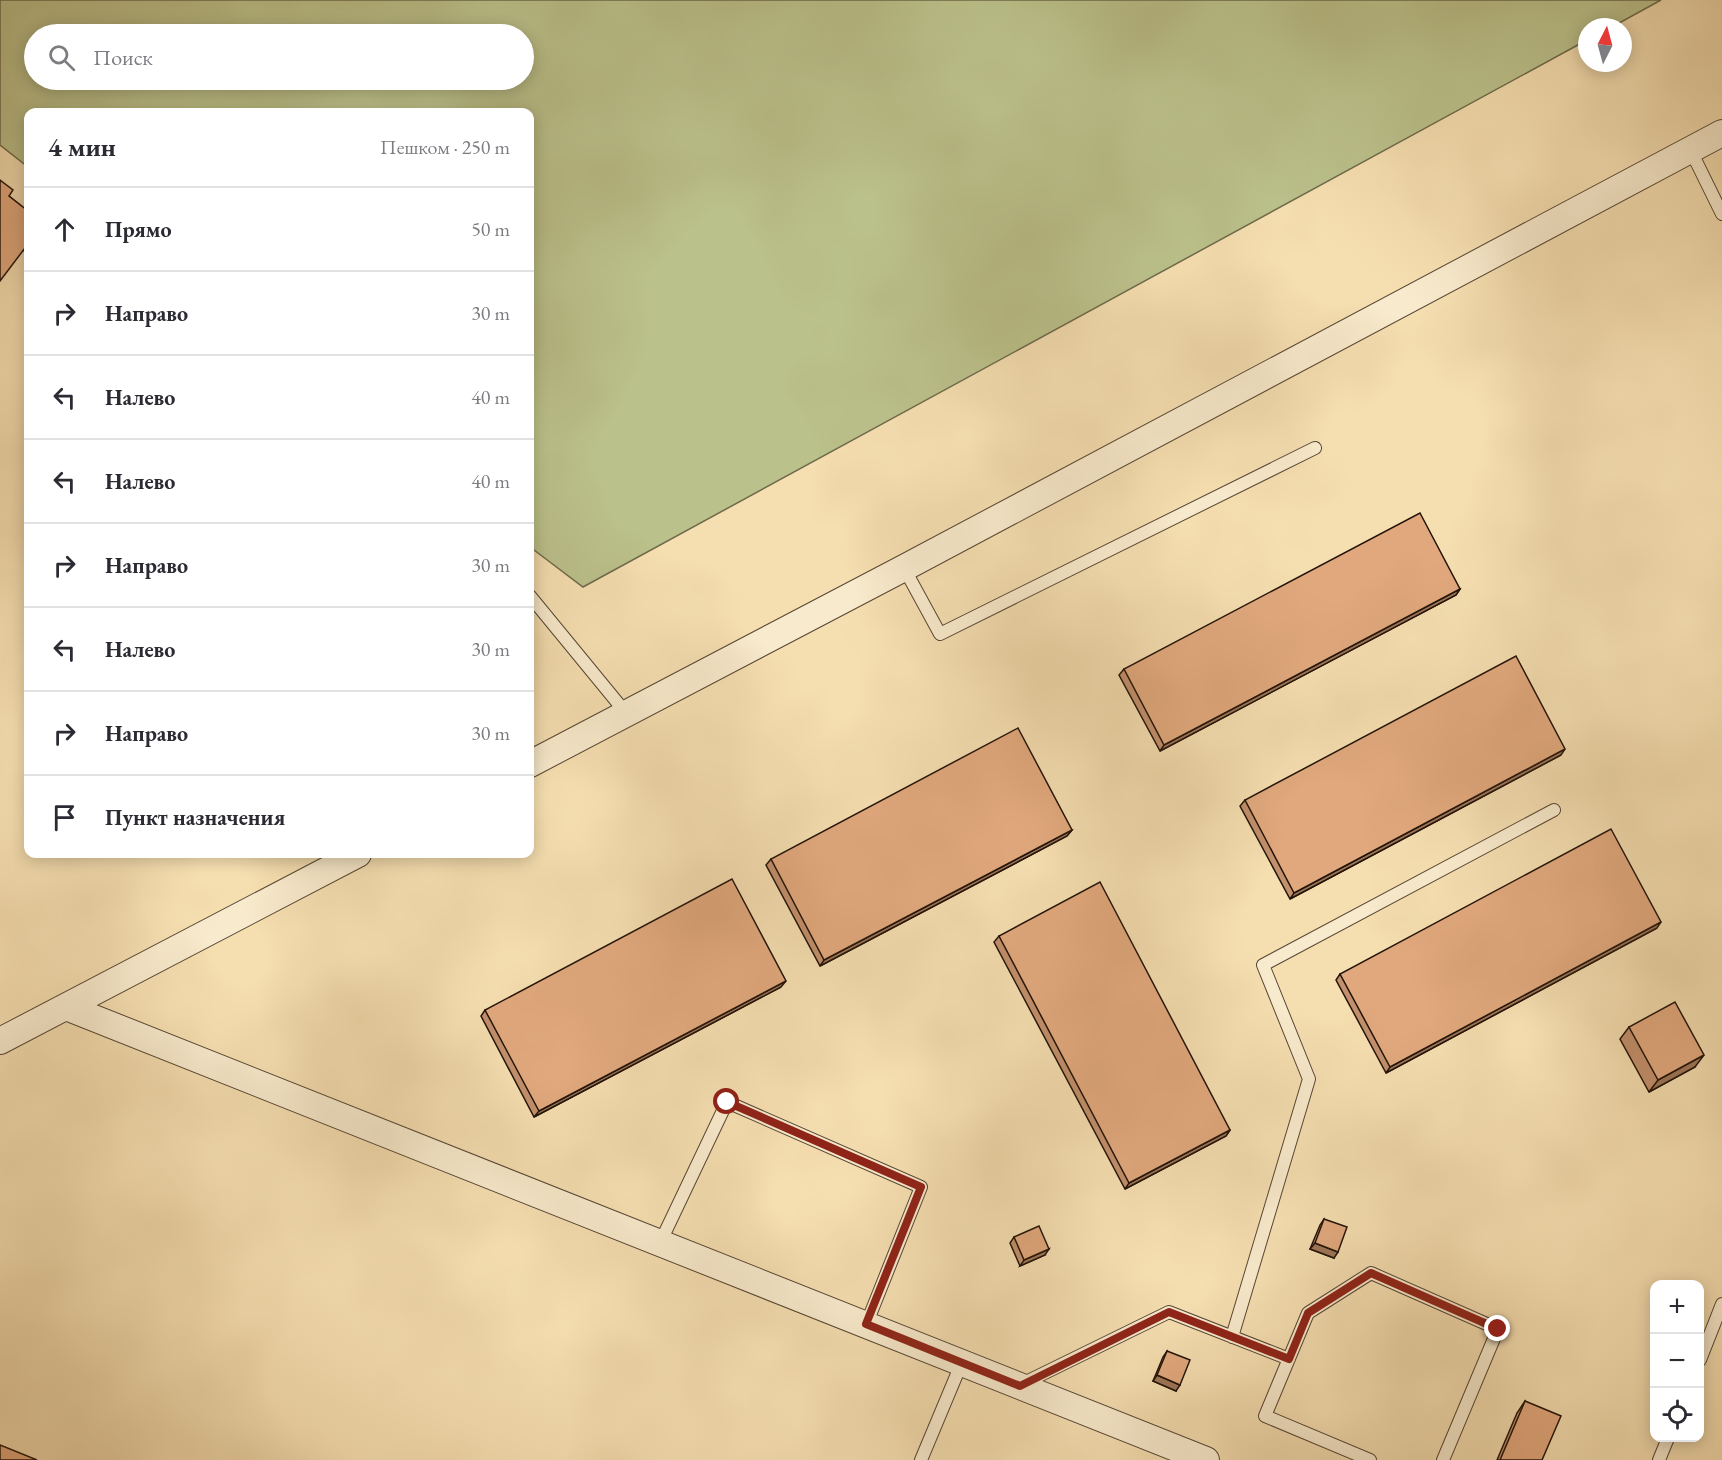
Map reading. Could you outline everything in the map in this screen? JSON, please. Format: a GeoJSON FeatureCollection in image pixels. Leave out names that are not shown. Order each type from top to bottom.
{"type":"FeatureCollection","features":[{"type":"Feature","properties":{"kind":"street"},"geometry":{"type":"LineString","coordinates":[[534,762],[1722,133]]}},
{"type":"Feature","properties":{"kind":"street"},"geometry":{"type":"LineString","coordinates":[[0,1041],[350,858]]}},
{"type":"Feature","properties":{"kind":"street"},"geometry":{"type":"LineString","coordinates":[[66,1007],[1206,1460]]}},
{"type":"Feature","properties":{"kind":"lane"},"geometry":{"type":"LineString","coordinates":[[1690,149],[1722,214]]}},
{"type":"Feature","properties":{"kind":"lane"},"geometry":{"type":"LineString","coordinates":[[904,568],[940,634],[1315,448]]}},
{"type":"Feature","properties":{"kind":"lane"},"geometry":{"type":"LineString","coordinates":[[534,601],[626,713]]}},
{"type":"Feature","properties":{"kind":"lane"},"geometry":{"type":"LineString","coordinates":[[1232,1337],[1309,1079],[1263,965],[1554,810]]}},
{"type":"Feature","properties":{"kind":"lane"},"geometry":{"type":"LineString","coordinates":[[660,1242],[727,1102],[921,1187],[866,1324]]}},
{"type":"Feature","properties":{"kind":"lane"},"geometry":{"type":"LineString","coordinates":[[1370,1460],[1265,1416],[1308,1313],[1371,1273],[1498,1329],[1443,1460]]}},
{"type":"Feature","properties":{"kind":"lane"},"geometry":{"type":"LineString","coordinates":[[1704,1350],[1722,1304]]}},
{"type":"Feature","properties":{"kind":"lane"},"geometry":{"type":"LineString","coordinates":[[1020,1386],[1169,1312],[1289,1359]]}},
{"type":"Feature","properties":{"kind":"lane"},"geometry":{"type":"LineString","coordinates":[[921,1460],[962,1362]]}},
{"type":"Feature","properties":{"kind":"lane"},"geometry":{"type":"LineString","coordinates":[[1659,1460],[1666,1442]]}},
{"type":"Feature","properties":{"kind":"green space"},"geometry":{"type":"Polygon","coordinates":[[[0,0],[1661,0],[1628,18],[1578,18],[1578,45],[583,587],[534,550],[534,108],[24,108],[24,164],[0,145],[0,0]]]}},
{"type":"Feature","properties":{"kind":"building"},"geometry":{"type":"Polygon","coordinates":[[[0,180],[13,190],[9,196],[24,208],[24,249],[0,281],[0,180]]]}},
{"type":"Feature","properties":{"kind":"building"},"geometry":{"type":"Polygon","coordinates":[[[1420,513],[1460,589],[1164,745],[1124,669],[1420,513]]]}},
{"type":"Feature","properties":{"kind":"building"},"geometry":{"type":"Polygon","coordinates":[[[1516,656],[1565,749],[1294,893],[1245,800],[1516,656]]]}},
{"type":"Feature","properties":{"kind":"building"},"geometry":{"type":"Polygon","coordinates":[[[1018,728],[1072,830],[824,960],[771,859],[1018,728]]]}},
{"type":"Feature","properties":{"kind":"building"},"geometry":{"type":"Polygon","coordinates":[[[1611,829],[1661,922],[1390,1067],[1340,974],[1611,829]]]}},
{"type":"Feature","properties":{"kind":"building"},"geometry":{"type":"Polygon","coordinates":[[[732,879],[786,981],[539,1111],[485,1010],[732,879]]]}},
{"type":"Feature","properties":{"kind":"building"},"geometry":{"type":"Polygon","coordinates":[[[1100,882],[1230,1130],[1129,1183],[999,936],[1100,882]]]}},
{"type":"Feature","properties":{"kind":"building"},"geometry":{"type":"Polygon","coordinates":[[[1675,1002],[1704,1055],[1658,1080],[1629,1027],[1675,1002]]]}},
{"type":"Feature","properties":{"kind":"building"},"geometry":{"type":"Polygon","coordinates":[[[1324,1219],[1347,1227],[1338,1252],[1315,1243],[1324,1219]]]}},
{"type":"Feature","properties":{"kind":"building"},"geometry":{"type":"Polygon","coordinates":[[[1039,1226],[1049,1249],[1024,1260],[1014,1237],[1039,1226]]]}},
{"type":"Feature","properties":{"kind":"building"},"geometry":{"type":"Polygon","coordinates":[[[1167,1351],[1190,1360],[1180,1385],[1157,1375],[1167,1351]]]}},
{"type":"Feature","properties":{"kind":"building"},"geometry":{"type":"Polygon","coordinates":[[[1525,1401],[1561,1416],[1542,1460],[1500,1460],[1525,1401]]]}},
{"type":"Feature","properties":{"kind":"building"},"geometry":{"type":"Polygon","coordinates":[[[0,1445],[37,1460],[0,1460],[0,1445]]]}},
{"type":"Feature","properties":{"kind":"route"},"geometry":{"type":"LineString","coordinates":[[727,1102],[921,1187],[866,1324],[1020,1386],[1169,1312],[1289,1359],[1308,1313],[1371,1273],[1498,1329]]}}]}
